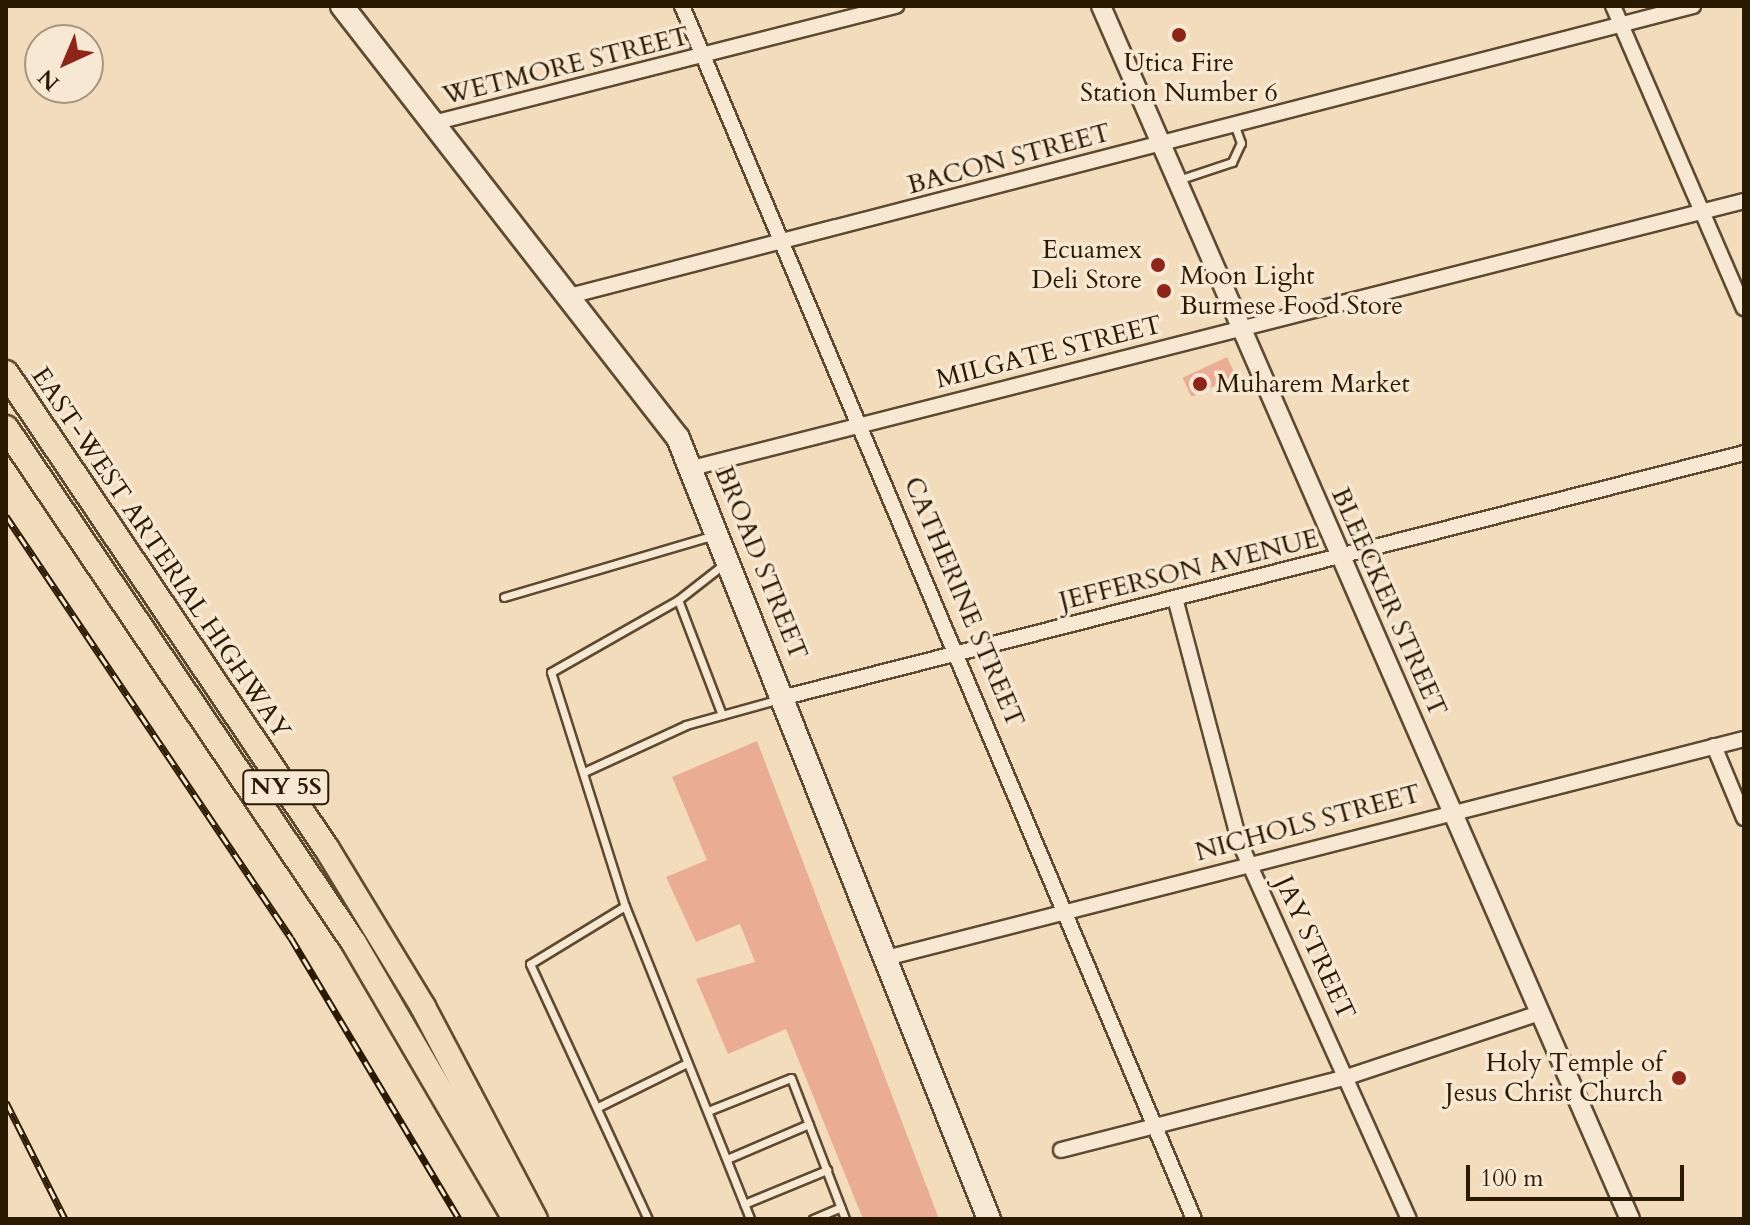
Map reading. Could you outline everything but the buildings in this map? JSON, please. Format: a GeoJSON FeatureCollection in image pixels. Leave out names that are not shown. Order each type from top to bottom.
{"type":"FeatureCollection","features":[{"type":"Feature","properties":{"kind":"main road","name":"BROAD STREET"},"geometry":{"type":"LineString","coordinates":[[342,6],[678,438],[731,560],[989,1219]]}},
{"type":"Feature","properties":{"kind":"main road","name":"EAST-WEST ARTERIAL HIGHWAY"},"geometry":{"type":"LineString","coordinates":[[6,373],[327,849],[423,1007],[535,1219]]}},
{"type":"Feature","properties":{"kind":"main road","name":"NY 5S"},"geometry":{"type":"LineString","coordinates":[[6,428],[354,943],[515,1219]]}},
{"type":"Feature","properties":{"kind":"street","name":"CATHERINE STREET"},"geometry":{"type":"LineString","coordinates":[[682,6],[961,653],[1194,1219]]}},
{"type":"Feature","properties":{"kind":"street","name":"WETMORE STREET"},"geometry":{"type":"LineString","coordinates":[[433,123],[704,57],[896,6]]}},
{"type":"Feature","properties":{"kind":"street","name":"BLEECKER STREET"},"geometry":{"type":"LineString","coordinates":[[1101,6],[1630,1219]]}},
{"type":"Feature","properties":{"kind":"street"},"geometry":{"type":"LineString","coordinates":[[1613,6],[1744,308]]}},
{"type":"Feature","properties":{"kind":"street","name":"BACON STREET"},"geometry":{"type":"LineString","coordinates":[[569,296],[1693,6]]}},
{"type":"Feature","properties":{"kind":"street","name":"MILGATE STREET"},"geometry":{"type":"LineString","coordinates":[[692,468],[1744,201]]}},
{"type":"Feature","properties":{"kind":"street","name":"JEFFERSON AVENUE"},"geometry":{"type":"LineString","coordinates":[[785,697],[1744,453]]}},
{"type":"Feature","properties":{"kind":"street","name":"JAY STREET"},"geometry":{"type":"LineString","coordinates":[[1175,598],[1249,865],[1409,1219]]}},
{"type":"Feature","properties":{"kind":"street","name":"NICHOLS STREET"},"geometry":{"type":"LineString","coordinates":[[886,958],[1451,810],[1744,739]]}},
{"type":"Feature","properties":{"kind":"street"},"geometry":{"type":"LineString","coordinates":[[1714,746],[1744,818]]}},
{"type":"Feature","properties":{"kind":"street"},"geometry":{"type":"LineString","coordinates":[[1061,1150],[1347,1077],[1539,1013]]}},
{"type":"Feature","properties":{"kind":"lane"},"geometry":{"type":"LineString","coordinates":[[1177,180],[1232,162],[1241,143],[1234,124]]}},
{"type":"Feature","properties":{"kind":"lane"},"geometry":{"type":"LineString","coordinates":[[504,597],[719,532]]}},
{"type":"Feature","properties":{"kind":"lane"},"geometry":{"type":"LineString","coordinates":[[731,560],[678,600],[551,672],[625,906],[750,1219]]}},
{"type":"Feature","properties":{"kind":"lane"},"geometry":{"type":"LineString","coordinates":[[678,600],[722,715]]}},
{"type":"Feature","properties":{"kind":"lane"},"geometry":{"type":"LineString","coordinates":[[584,772],[722,715],[785,697]]}},
{"type":"Feature","properties":{"kind":"lane"},"geometry":{"type":"LineString","coordinates":[[625,906],[530,964],[648,1219]]}},
{"type":"Feature","properties":{"kind":"lane"},"geometry":{"type":"LineString","coordinates":[[598,1107],[687,1063]]}},
{"type":"Feature","properties":{"kind":"lane"},"geometry":{"type":"LineString","coordinates":[[708,1111],[791,1078],[845,1219]]}},
{"type":"Feature","properties":{"kind":"lane"},"geometry":{"type":"LineString","coordinates":[[727,1159],[809,1124]]}},
{"type":"Feature","properties":{"kind":"lane"},"geometry":{"type":"LineString","coordinates":[[744,1204],[827,1170]]}},
{"type":"Feature","properties":{"kind":"lane"},"geometry":{"type":"LineString","coordinates":[[813,1219],[841,1207]]}},
{"type":"Feature","properties":{"kind":"railway"},"geometry":{"type":"LineString","coordinates":[[6,516],[291,938],[459,1219]]}},
{"type":"Feature","properties":{"kind":"railway"},"geometry":{"type":"LineString","coordinates":[[6,1102],[65,1219]]}},
{"type":"Feature","properties":{"kind":"place","name":"Utica Fire Station Number 6"},"geometry":{"type":"Point","coordinates":[1179,35]}},
{"type":"Feature","properties":{"kind":"place","name":"Ecuamex Deli Store"},"geometry":{"type":"Point","coordinates":[1158,265]}},
{"type":"Feature","properties":{"kind":"place","name":"Moon Light Burmese Food Store"},"geometry":{"type":"Point","coordinates":[1164,291]}},
{"type":"Feature","properties":{"kind":"place","name":"Muharem Market"},"geometry":{"type":"Point","coordinates":[1200,384]}},
{"type":"Feature","properties":{"kind":"place","name":"Holy Temple of Jesus Christ Church"},"geometry":{"type":"Point","coordinates":[1679,1078]}}]}
